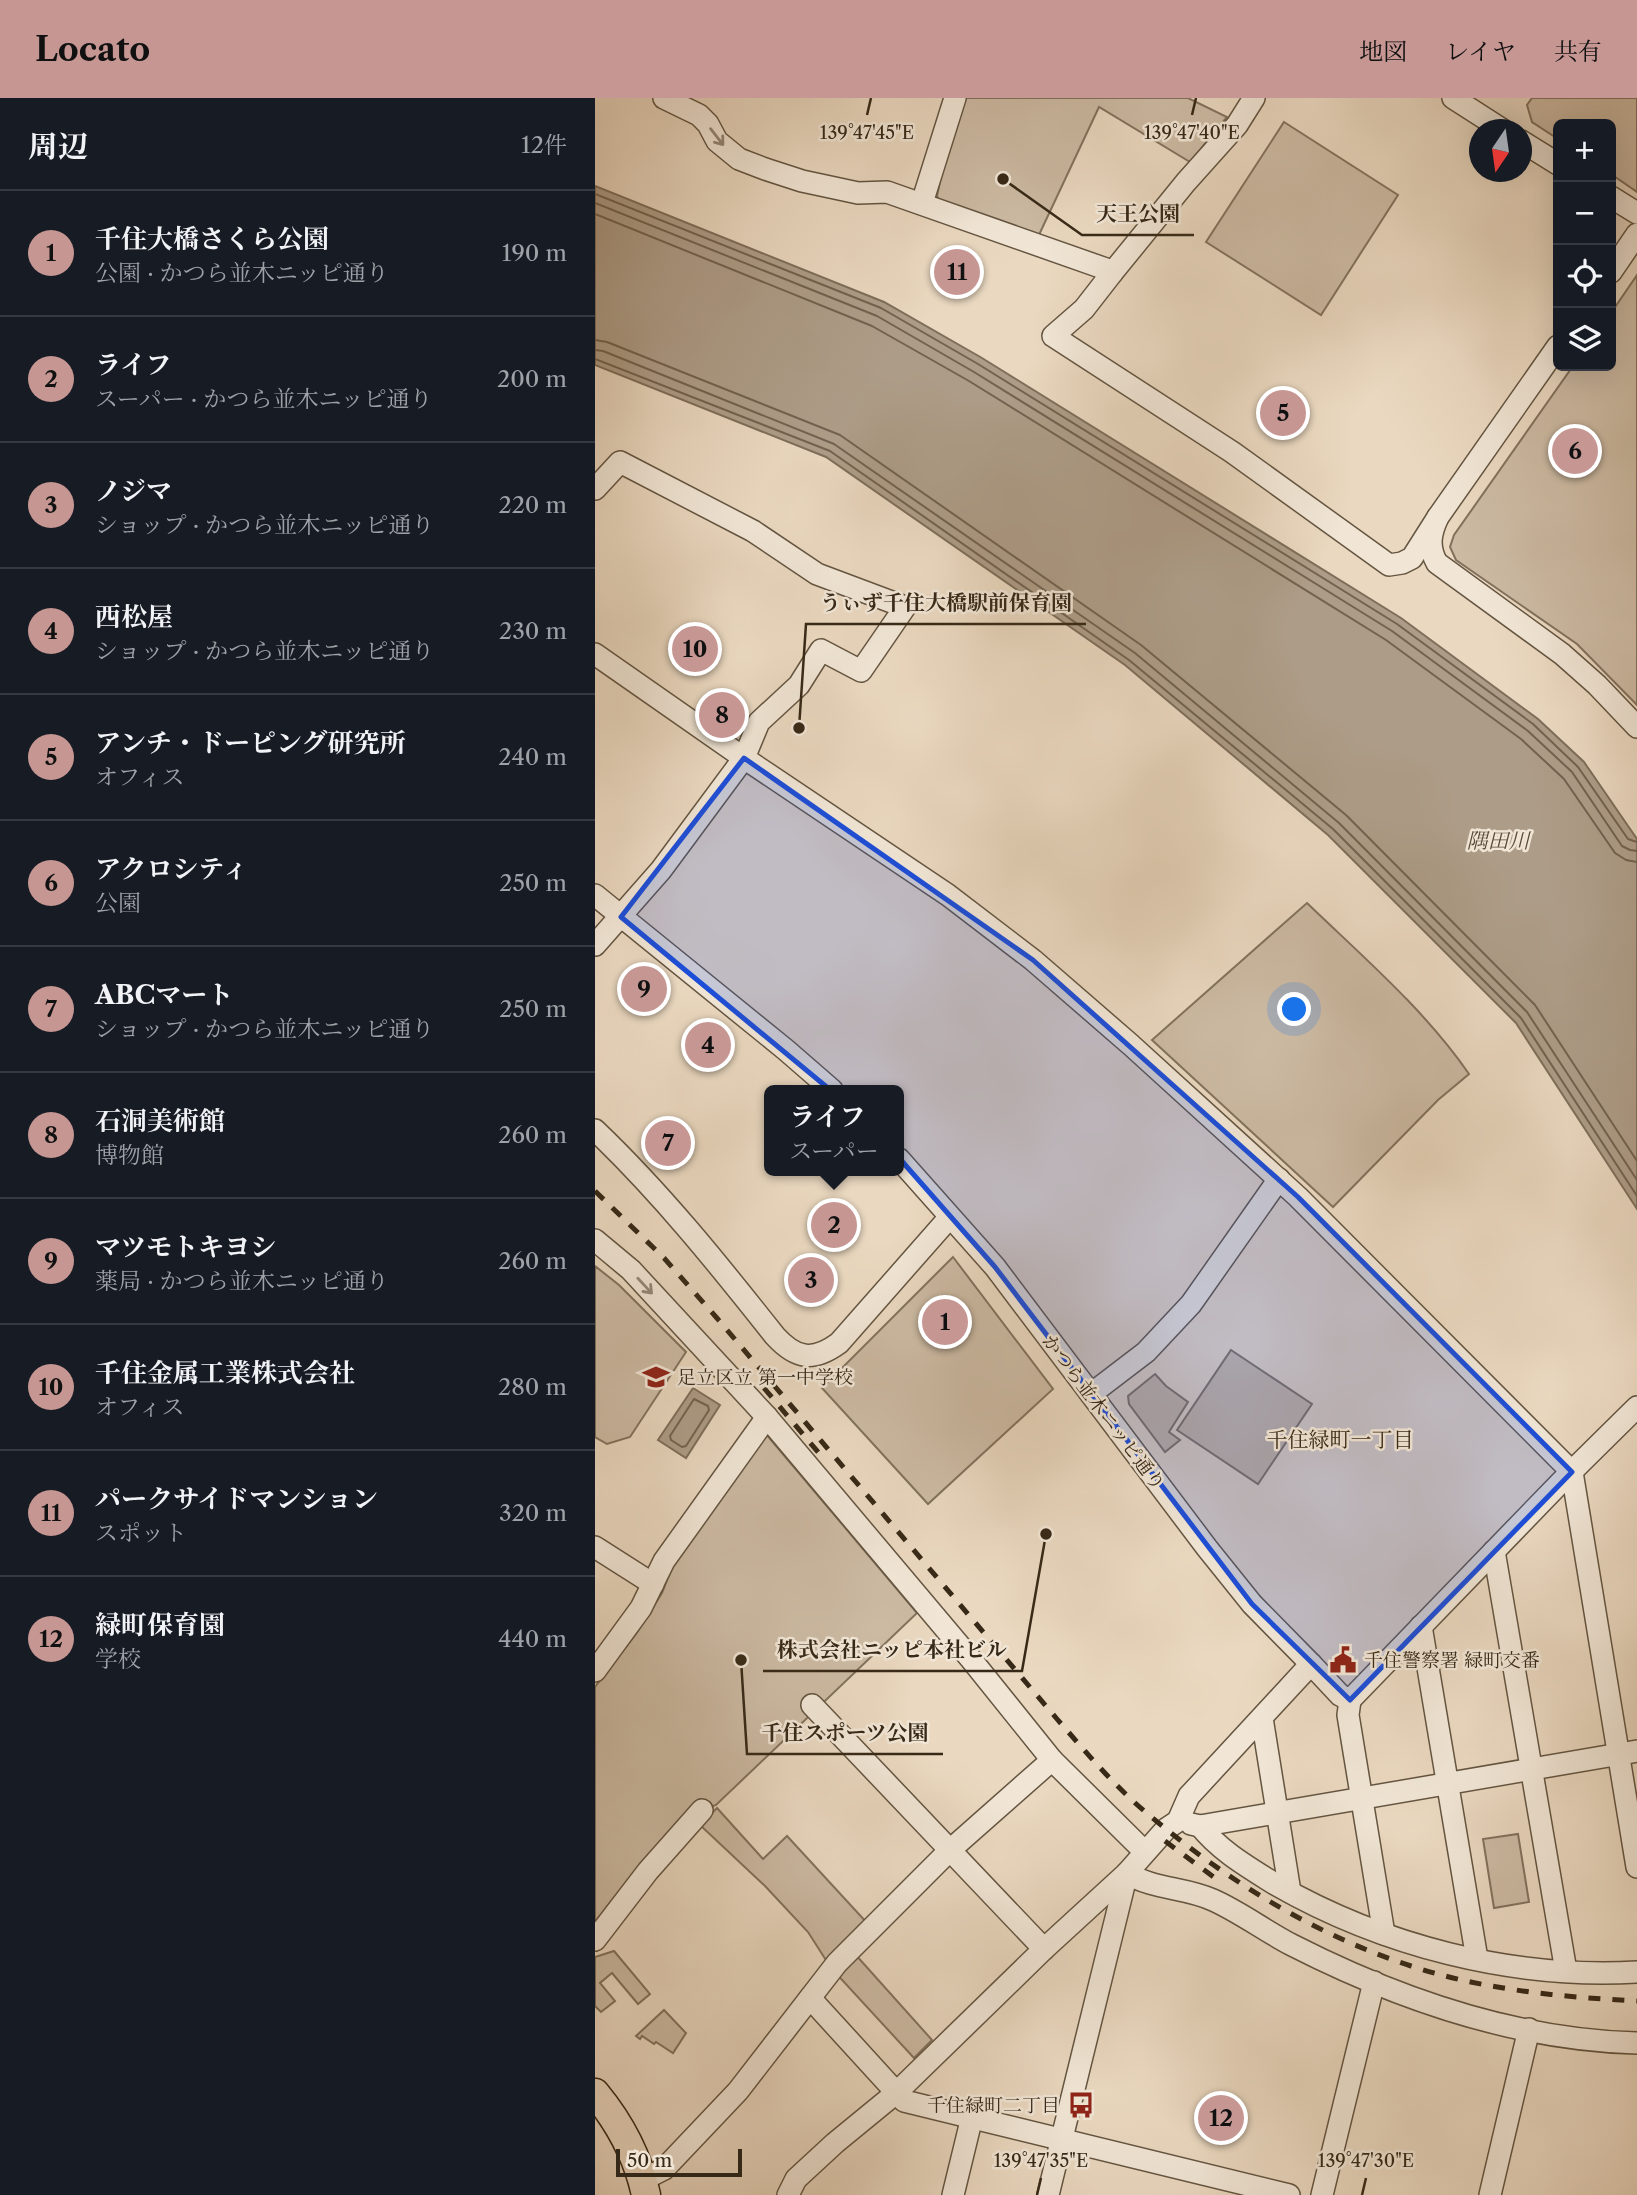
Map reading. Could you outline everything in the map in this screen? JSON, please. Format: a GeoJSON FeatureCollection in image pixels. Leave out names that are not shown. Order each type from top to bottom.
{"type":"FeatureCollection","features":[{"type":"Feature","properties":{"kind":"main road"},"geometry":{"type":"LineString","coordinates":[[595,2093],[611,2112],[626,2139],[644,2187]]}},
{"type":"Feature","properties":{"kind":"street"},"geometry":{"type":"LineString","coordinates":[[664,98],[699,115],[708,124],[717,141],[739,159],[802,181],[858,193],[887,192],[1112,273]]}},
{"type":"Feature","properties":{"kind":"street"},"geometry":{"type":"LineString","coordinates":[[924,204],[955,98]]}},
{"type":"Feature","properties":{"kind":"street"},"geometry":{"type":"LineString","coordinates":[[1254,98],[1237,125],[1185,183],[1084,309],[1053,336],[1232,452],[1389,565],[1412,558],[1553,353]]}},
{"type":"Feature","properties":{"kind":"street"},"geometry":{"type":"LineString","coordinates":[[1453,98],[1486,119]]}},
{"type":"Feature","properties":{"kind":"street"},"geometry":{"type":"LineString","coordinates":[[1532,148],[1553,161]]}},
{"type":"Feature","properties":{"kind":"street"},"geometry":{"type":"LineString","coordinates":[[1616,200],[1637,213]]}},
{"type":"Feature","properties":{"kind":"street"},"geometry":{"type":"LineString","coordinates":[[1616,265],[1637,234]]}},
{"type":"Feature","properties":{"kind":"street"},"geometry":{"type":"LineString","coordinates":[[595,489],[620,462],[753,531],[817,574],[905,607],[861,671],[821,650],[799,685],[759,722],[744,758],[661,870],[595,945]]}},
{"type":"Feature","properties":{"kind":"street"},"geometry":{"type":"LineString","coordinates":[[1438,517],[1433,527],[1430,547],[1437,563],[1562,654],[1597,685],[1637,727]]}},
{"type":"Feature","properties":{"kind":"street"},"geometry":{"type":"LineString","coordinates":[[595,654],[937,888],[1033,960],[1132,1045],[1279,1180],[1405,1302],[1572,1472],[1628,1753],[1637,1867]]}},
{"type":"Feature","properties":{"kind":"street"},"geometry":{"type":"LineString","coordinates":[[595,895],[826,1085]]}},
{"type":"Feature","properties":{"kind":"street"},"geometry":{"type":"LineString","coordinates":[[595,1130],[637,1170],[682,1221],[775,1336],[786,1348],[799,1354],[811,1356],[826,1353],[839,1343],[949,1218]]}},
{"type":"Feature","properties":{"kind":"street","name":"かつら並木ニッピ通り"},"geometry":{"type":"LineString","coordinates":[[904,1165],[995,1267],[1214,1558],[1252,1604],[1340,1695],[1350,1700]]}},
{"type":"Feature","properties":{"kind":"street"},"geometry":{"type":"LineString","coordinates":[[1091,1394],[1146,1352],[1191,1304],[1279,1180]]}},
{"type":"Feature","properties":{"kind":"street"},"geometry":{"type":"LineString","coordinates":[[595,1240],[631,1270],[767,1417],[970,1658],[1052,1760],[1145,1852]]}},
{"type":"Feature","properties":{"kind":"street"},"geometry":{"type":"LineString","coordinates":[[1384,1934],[1348,1715],[1350,1700],[1493,1551],[1637,1407]]}},
{"type":"Feature","properties":{"kind":"street"},"geometry":{"type":"LineString","coordinates":[[595,1671],[642,1608],[664,1560],[767,1417]]}},
{"type":"Feature","properties":{"kind":"street"},"geometry":{"type":"LineString","coordinates":[[595,1547],[653,1584]]}},
{"type":"Feature","properties":{"kind":"street"},"geometry":{"type":"LineString","coordinates":[[1493,1551],[1566,1971]]}},
{"type":"Feature","properties":{"kind":"street"},"geometry":{"type":"LineString","coordinates":[[1421,1626],[1477,1959]]}},
{"type":"Feature","properties":{"kind":"street"},"geometry":{"type":"LineString","coordinates":[[788,2195],[796,2179],[896,2093],[1044,1949],[1127,1873],[1166,1829],[1178,1821],[1189,1796],[1311,1664]]}},
{"type":"Feature","properties":{"kind":"street"},"geometry":{"type":"LineString","coordinates":[[812,1705],[1044,1949]]}},
{"type":"Feature","properties":{"kind":"street"},"geometry":{"type":"LineString","coordinates":[[1262,1718],[1290,1892]]}},
{"type":"Feature","properties":{"kind":"street"},"geometry":{"type":"LineString","coordinates":[[1178,1821],[1200,1826],[1628,1753]]}},
{"type":"Feature","properties":{"kind":"street"},"geometry":{"type":"LineString","coordinates":[[644,2187],[739,2091],[838,1963],[949,1851],[1052,1760]]}},
{"type":"Feature","properties":{"kind":"street"},"geometry":{"type":"LineString","coordinates":[[595,1940],[648,1871],[702,1810]]}},
{"type":"Feature","properties":{"kind":"street"},"geometry":{"type":"LineString","coordinates":[[1200,1826],[1213,1842],[1252,1870],[1290,1892],[1335,1914],[1422,1947],[1527,1969],[1613,1974],[1637,1972]]}},
{"type":"Feature","properties":{"kind":"street"},"geometry":{"type":"LineString","coordinates":[[1127,1873],[1155,1886],[1212,1899],[1291,1944],[1374,1982],[1450,2011],[1529,2029],[1608,2042],[1637,2043]]}},
{"type":"Feature","properties":{"kind":"street"},"geometry":{"type":"LineString","coordinates":[[1048,2195],[1127,1873]]}},
{"type":"Feature","properties":{"kind":"street"},"geometry":{"type":"LineString","coordinates":[[1322,2195],[1374,1982]]}},
{"type":"Feature","properties":{"kind":"street"},"geometry":{"type":"LineString","coordinates":[[810,1998],[904,2102],[1289,2195]]}},
{"type":"Feature","properties":{"kind":"street"},"geometry":{"type":"LineString","coordinates":[[1490,2195],[1529,2029]]}},
{"type":"Feature","properties":{"kind":"street"},"geometry":{"type":"LineString","coordinates":[[953,2195],[972,2118]]}},
{"type":"Feature","properties":{"kind":"highlighted area"},"geometry":{"type":"Polygon","coordinates":[[[744,758],[1033,960],[1298,1197],[1572,1472],[1350,1700],[1252,1604],[995,1267],[863,1117],[621,917],[744,758]]]}},
{"type":"Feature","properties":{"kind":"shaded area"},"geometry":{"type":"Polygon","coordinates":[[[963,98],[1188,98],[1227,117],[1190,162],[1099,107],[1038,237],[942,205],[937,196],[952,126],[963,98]]]}},
{"type":"Feature","properties":{"kind":"shaded area"},"geometry":{"type":"Polygon","coordinates":[[[1532,98],[1637,98],[1637,192],[1616,177],[1616,119],[1553,119],[1553,136],[1532,122],[1527,105],[1532,98]]]}},
{"type":"Feature","properties":{"kind":"shaded area"},"geometry":{"type":"Polygon","coordinates":[[[1284,122],[1398,195],[1321,315],[1206,242],[1284,122]]]}},
{"type":"Feature","properties":{"kind":"shaded area"},"geometry":{"type":"Polygon","coordinates":[[[1637,275],[1637,705],[1577,644],[1456,560],[1450,547],[1454,535],[1569,371],[1616,371],[1616,306],[1637,275]]]}},
{"type":"Feature","properties":{"kind":"shaded area"},"geometry":{"type":"Polygon","coordinates":[[[1307,903],[1413,1006],[1452,1050],[1469,1074],[1438,1100],[1333,1207],[1152,1040],[1307,903]]]}},
{"type":"Feature","properties":{"kind":"shaded area"},"geometry":{"type":"Polygon","coordinates":[[[953,1257],[1053,1389],[928,1504],[822,1388],[953,1257]]]}},
{"type":"Feature","properties":{"kind":"shaded area"},"geometry":{"type":"Polygon","coordinates":[[[595,1266],[619,1285],[686,1352],[630,1437],[607,1444],[595,1437],[595,1266]]]}},
{"type":"Feature","properties":{"kind":"shaded area"},"geometry":{"type":"Polygon","coordinates":[[[1231,1350],[1312,1404],[1258,1484],[1177,1430],[1231,1350]]]}},
{"type":"Feature","properties":{"kind":"shaded area"},"geometry":{"type":"Polygon","coordinates":[[[1155,1374],[1188,1402],[1169,1432],[1180,1440],[1165,1452],[1129,1404],[1128,1396],[1155,1374]]]}},
{"type":"Feature","properties":{"kind":"shaded area"},"geometry":{"type":"Polygon","coordinates":[[[766,1434],[917,1613],[716,1805],[691,1814],[595,1928],[595,1687],[636,1634],[662,1593],[676,1557],[766,1434]]]}},
{"type":"Feature","properties":{"kind":"shaded area"},"geometry":{"type":"Polygon","coordinates":[[[717,1808],[763,1859],[787,1836],[868,1924],[846,1944],[932,2040],[914,2058],[831,1968],[808,1932],[765,1886],[700,1825],[717,1808]]]}},
{"type":"Feature","properties":{"kind":"shaded area"},"geometry":{"type":"Polygon","coordinates":[[[1518,1834],[1529,1902],[1494,1908],[1483,1839],[1518,1834]]]}},
{"type":"Feature","properties":{"kind":"shaded area"},"geometry":{"type":"Polygon","coordinates":[[[614,1951],[650,1994],[638,2004],[612,1973],[600,1983],[615,2001],[601,2012],[595,2006],[595,1957],[614,1951]]]}},
{"type":"Feature","properties":{"kind":"shaded area"},"geometry":{"type":"Polygon","coordinates":[[[664,2010],[686,2033],[673,2053],[656,2042],[654,2044],[642,2036],[640,2039],[636,2036],[664,2010]]]}},
{"type":"Feature","properties":{"kind":"water","name":"隅田川"},"geometry":{"type":"Polygon","coordinates":[[[595,186],[884,302],[982,358],[1401,618],[1538,719],[1584,762],[1637,839],[1637,1209],[1516,1023],[1328,835],[1125,665],[826,457],[595,365],[595,186]]]}},
{"type":"Feature","properties":{"kind":"water"},"geometry":{"type":"Polygon","coordinates":[[[693,1388],[720,1405],[686,1458],[658,1440],[693,1388]]]}},
{"type":"Feature","properties":{"kind":"railway"},"geometry":{"type":"LineString","coordinates":[[595,1191],[664,1258],[716,1317],[1090,1756],[1136,1804],[1178,1839],[1240,1883],[1306,1922],[1411,1966],[1495,1987],[1637,2001]]}},
{"type":"Feature","properties":{"kind":"railway"},"geometry":{"type":"LineString","coordinates":[[764,1388],[823,1458]]}},
{"type":"Feature","properties":{"kind":"railway"},"geometry":{"type":"LineString","coordinates":[[1165,1841],[1219,1881]]}},
{"type":"Feature","properties":{"kind":"place","name":"天王公園"},"geometry":{"type":"Point","coordinates":[1003,179]}},
{"type":"Feature","properties":{"kind":"place","name":"パークサイドマンション"},"geometry":{"type":"Point","coordinates":[957,272]}},
{"type":"Feature","properties":{"kind":"place","name":"アンチ・ドーピング研究所"},"geometry":{"type":"Point","coordinates":[1283,413]}},
{"type":"Feature","properties":{"kind":"place","name":"アクロシティ"},"geometry":{"type":"Point","coordinates":[1575,451]}},
{"type":"Feature","properties":{"kind":"place","name":"千住金属工業株式会社"},"geometry":{"type":"Point","coordinates":[695,649]}},
{"type":"Feature","properties":{"kind":"place","name":"石洞美術館"},"geometry":{"type":"Point","coordinates":[722,715]}},
{"type":"Feature","properties":{"kind":"place","name":"うぃず千住大橋駅前保育園"},"geometry":{"type":"Point","coordinates":[799,728]}},
{"type":"Feature","properties":{"kind":"place","name":"マツモトキヨシ"},"geometry":{"type":"Point","coordinates":[644,989]}},
{"type":"Feature","properties":{"kind":"place","name":"西松屋"},"geometry":{"type":"Point","coordinates":[708,1045]}},
{"type":"Feature","properties":{"kind":"place","name":"ABCマート"},"geometry":{"type":"Point","coordinates":[668,1143]}},
{"type":"Feature","properties":{"kind":"place","name":"ライフ"},"geometry":{"type":"Point","coordinates":[834,1225]}},
{"type":"Feature","properties":{"kind":"place","name":"ノジマ"},"geometry":{"type":"Point","coordinates":[811,1280]}},
{"type":"Feature","properties":{"kind":"place","name":"千住大橋さくら公園"},"geometry":{"type":"Point","coordinates":[945,1322]}},
{"type":"Feature","properties":{"kind":"place","name":"足立区立 第一中学校"},"geometry":{"type":"Point","coordinates":[656,1377]}},
{"type":"Feature","properties":{"kind":"place","name":"株式会社ニッピ本社ビル"},"geometry":{"type":"Point","coordinates":[1046,1534]}},
{"type":"Feature","properties":{"kind":"place","name":"千住スポーツ公園"},"geometry":{"type":"Point","coordinates":[741,1660]}},
{"type":"Feature","properties":{"kind":"place","name":"千住警察署 緑町交番"},"geometry":{"type":"Point","coordinates":[1343,1660]}},
{"type":"Feature","properties":{"kind":"place","name":"千住緑町二丁目"},"geometry":{"type":"Point","coordinates":[1081,2105]}},
{"type":"Feature","properties":{"kind":"place","name":"緑町保育園"},"geometry":{"type":"Point","coordinates":[1221,2118]}},
{"type":"Feature","properties":{"kind":"district","name":"千住緑町一丁目"},"geometry":{"type":"Point","coordinates":[1340,1440]}}]}
